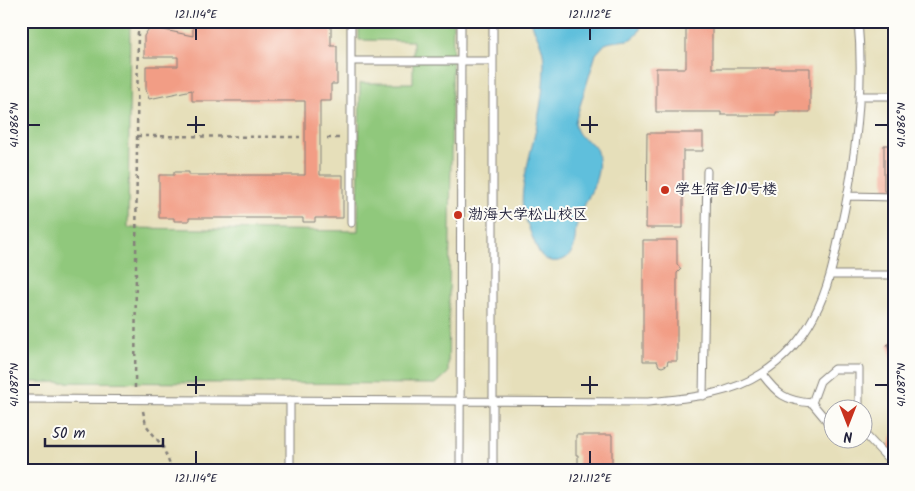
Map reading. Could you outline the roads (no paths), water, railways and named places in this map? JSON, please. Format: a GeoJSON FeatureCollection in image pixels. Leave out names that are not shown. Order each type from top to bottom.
{"type":"FeatureCollection","features":[{"type":"Feature","properties":{"kind":"lane"},"geometry":{"type":"LineString","coordinates":[[351,21],[351,223]]}},
{"type":"Feature","properties":{"kind":"lane"},"geometry":{"type":"LineString","coordinates":[[460,470],[461,21]]}},
{"type":"Feature","properties":{"kind":"lane"},"geometry":{"type":"LineString","coordinates":[[493,470],[494,21]]}},
{"type":"Feature","properties":{"kind":"lane"},"geometry":{"type":"LineString","coordinates":[[21,399],[648,402],[703,396],[732,388],[762,374],[785,354],[804,332],[821,300],[830,275],[848,196],[856,134],[860,52],[858,21]]}},
{"type":"Feature","properties":{"kind":"lane"},"geometry":{"type":"LineString","coordinates":[[351,61],[493,61]]}},
{"type":"Feature","properties":{"kind":"lane"},"geometry":{"type":"LineString","coordinates":[[859,96],[894,96]]}},
{"type":"Feature","properties":{"kind":"lane"},"geometry":{"type":"LineString","coordinates":[[703,396],[707,171]]}},
{"type":"Feature","properties":{"kind":"lane"},"geometry":{"type":"LineString","coordinates":[[848,196],[894,197]]}},
{"type":"Feature","properties":{"kind":"lane"},"geometry":{"type":"LineString","coordinates":[[830,275],[894,276]]}},
{"type":"Feature","properties":{"kind":"lane"},"geometry":{"type":"LineString","coordinates":[[812,403],[820,381],[834,369],[859,369],[859,398]]}},
{"type":"Feature","properties":{"kind":"lane"},"geometry":{"type":"LineString","coordinates":[[762,374],[774,391],[783,396],[812,403],[822,415]]}},
{"type":"Feature","properties":{"kind":"lane"},"geometry":{"type":"LineString","coordinates":[[290,400],[290,470]]}},
{"type":"Feature","properties":{"kind":"lane"},"geometry":{"type":"LineString","coordinates":[[872,442],[894,465]]}},
{"type":"Feature","properties":{"kind":"water"},"geometry":{"type":"Polygon","coordinates":[[[531,21],[642,21],[637,35],[633,38],[605,44],[596,54],[575,122],[579,134],[597,150],[597,175],[577,224],[573,250],[567,257],[557,261],[551,261],[543,257],[537,249],[522,203],[523,187],[542,97],[544,75],[543,51],[531,21]]]}},
{"type":"Feature","properties":{"kind":"place","name":"学生宿舍10号楼"},"geometry":{"type":"Point","coordinates":[665,190]}},
{"type":"Feature","properties":{"kind":"place","name":"渤海大学松山校区"},"geometry":{"type":"Point","coordinates":[458,215]}}]}
